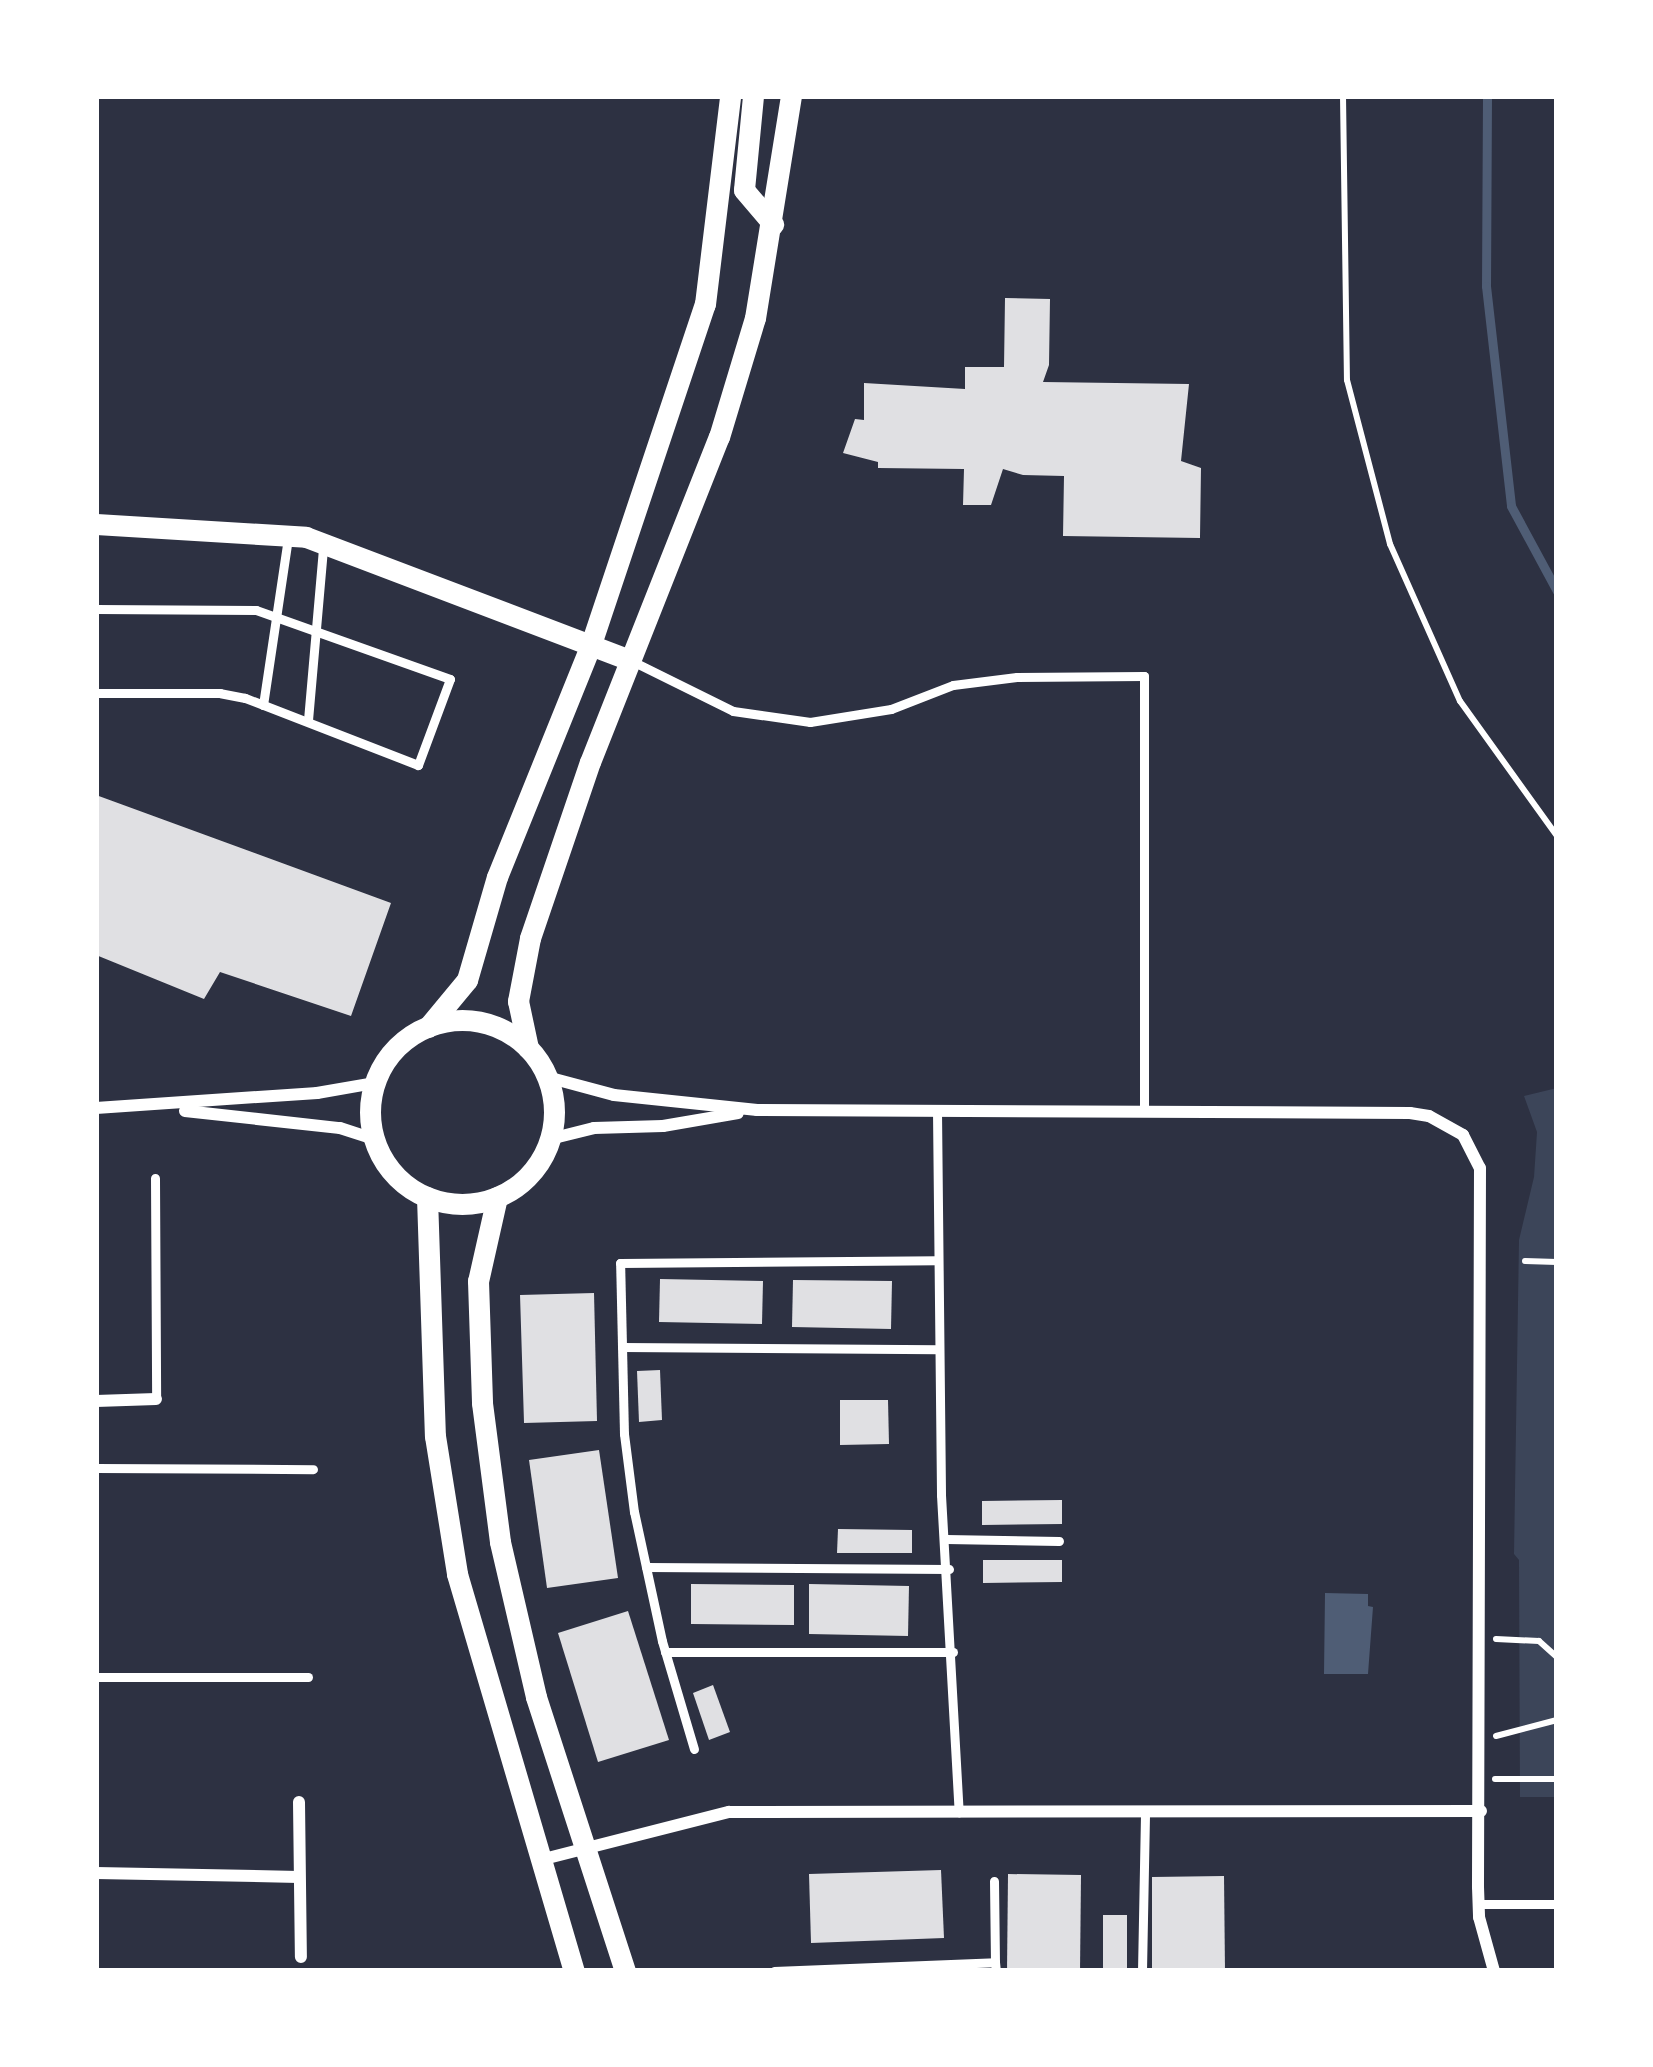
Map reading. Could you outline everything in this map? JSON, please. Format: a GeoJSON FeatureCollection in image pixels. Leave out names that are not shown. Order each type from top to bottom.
{"type":"FeatureCollection","features":[{"type":"Feature","properties":{"kind":"street"},"geometry":{"type":"LineString","coordinates":[[730,96],[705,304],[591,644],[496,877],[467,980],[428,1027],[392,1054],[376,1083],[370,1111],[374,1139],[394,1174],[427,1197],[455,1204],[497,1197],[530,1174],[550,1139],[554,1101],[547,1077],[528,1048],[518,1001],[530,938],[631,660],[719,437],[755,318],[790,96]]}},
{"type":"Feature","properties":{"kind":"street"},"geometry":{"type":"LineString","coordinates":[[753,96],[744,190],[773,224]]}},
{"type":"Feature","properties":{"kind":"street"},"geometry":{"type":"LineString","coordinates":[[96,524],[290,533],[631,660]]}},
{"type":"Feature","properties":{"kind":"street"},"geometry":{"type":"LineString","coordinates":[[428,1027],[481,1022],[528,1048]]}},
{"type":"Feature","properties":{"kind":"street"},"geometry":{"type":"LineString","coordinates":[[547,1077],[614,1095],[757,1110],[1410,1113],[1429,1116],[1463,1135],[1480,1168],[1479,1904],[1494,1971]]}},
{"type":"Feature","properties":{"kind":"street"},"geometry":{"type":"LineString","coordinates":[[96,1108],[154,1107],[376,1083]]}},
{"type":"Feature","properties":{"kind":"street"},"geometry":{"type":"LineString","coordinates":[[154,1107],[340,1128],[374,1139]]}},
{"type":"Feature","properties":{"kind":"street"},"geometry":{"type":"LineString","coordinates":[[550,1139],[595,1128],[663,1126],[757,1110]]}},
{"type":"Feature","properties":{"kind":"street"},"geometry":{"type":"LineString","coordinates":[[427,1197],[435,1436],[457,1574],[574,1971]]}},
{"type":"Feature","properties":{"kind":"street"},"geometry":{"type":"LineString","coordinates":[[497,1197],[478,1281],[482,1403],[500,1542],[536,1696],[625,1971]]}},
{"type":"Feature","properties":{"kind":"street"},"geometry":{"type":"LineString","coordinates":[[96,1401],[156,1400]]}},
{"type":"Feature","properties":{"kind":"street"},"geometry":{"type":"LineString","coordinates":[[298,1802],[301,1957]]}},
{"type":"Feature","properties":{"kind":"street"},"geometry":{"type":"LineString","coordinates":[[540,1860],[729,1812],[1481,1811]]}},
{"type":"Feature","properties":{"kind":"street"},"geometry":{"type":"LineString","coordinates":[[96,1873],[298,1877]]}},
{"type":"Feature","properties":{"kind":"lane"},"geometry":{"type":"LineString","coordinates":[[263,705],[290,533]]}},
{"type":"Feature","properties":{"kind":"lane"},"geometry":{"type":"LineString","coordinates":[[308,720],[312,630],[323,544]]}},
{"type":"Feature","properties":{"kind":"lane"},"geometry":{"type":"LineString","coordinates":[[96,609],[256,610],[450,679],[418,765],[308,720],[220,693],[96,693]]}},
{"type":"Feature","properties":{"kind":"lane"},"geometry":{"type":"LineString","coordinates":[[631,660],[733,712],[810,722],[891,709],[953,685],[1017,677],[1144,676],[1144,1112]]}},
{"type":"Feature","properties":{"kind":"lane"},"geometry":{"type":"LineString","coordinates":[[937,1111],[938,1349],[959,1812]]}},
{"type":"Feature","properties":{"kind":"lane"},"geometry":{"type":"LineString","coordinates":[[155,1178],[156,1400]]}},
{"type":"Feature","properties":{"kind":"lane"},"geometry":{"type":"LineString","coordinates":[[694,1750],[665,1652],[623,1434],[620,1263],[937,1260]]}},
{"type":"Feature","properties":{"kind":"lane"},"geometry":{"type":"LineString","coordinates":[[622,1347],[938,1349]]}},
{"type":"Feature","properties":{"kind":"lane"},"geometry":{"type":"LineString","coordinates":[[96,1468],[313,1469]]}},
{"type":"Feature","properties":{"kind":"lane"},"geometry":{"type":"LineString","coordinates":[[946,1539],[1059,1541]]}},
{"type":"Feature","properties":{"kind":"lane"},"geometry":{"type":"LineString","coordinates":[[646,1567],[949,1569]]}},
{"type":"Feature","properties":{"kind":"lane"},"geometry":{"type":"LineString","coordinates":[[665,1652],[953,1652]]}},
{"type":"Feature","properties":{"kind":"lane"},"geometry":{"type":"LineString","coordinates":[[96,1678],[308,1676]]}},
{"type":"Feature","properties":{"kind":"lane"},"geometry":{"type":"LineString","coordinates":[[1142,1971],[1145,1813]]}},
{"type":"Feature","properties":{"kind":"lane"},"geometry":{"type":"LineString","coordinates":[[778,1971],[995,1967],[994,1881]]}},
{"type":"Feature","properties":{"kind":"lane"},"geometry":{"type":"LineString","coordinates":[[1479,1904],[1557,1904]]}},
{"type":"Feature","properties":{"kind":"path"},"geometry":{"type":"LineString","coordinates":[[1343,96],[1347,380],[1390,544],[1460,701],[1557,836]]}},
{"type":"Feature","properties":{"kind":"path"},"geometry":{"type":"LineString","coordinates":[[1525,1261],[1557,1262]]}},
{"type":"Feature","properties":{"kind":"path"},"geometry":{"type":"LineString","coordinates":[[1481,1639],[1539,1641],[1557,1657]]}},
{"type":"Feature","properties":{"kind":"path"},"geometry":{"type":"LineString","coordinates":[[1481,1739],[1557,1720]]}},
{"type":"Feature","properties":{"kind":"path"},"geometry":{"type":"LineString","coordinates":[[1481,1779],[1557,1779]]}},
{"type":"Feature","properties":{"kind":"shaded area"},"geometry":{"type":"Polygon","coordinates":[[[1557,1088],[1557,1797],[1520,1797],[1519,1560],[1514,1554],[1519,1240],[1534,1177],[1537,1132],[1524,1096],[1557,1088]]]}},
{"type":"Feature","properties":{"kind":"shaded area"},"geometry":{"type":"Polygon","coordinates":[[[1325,1593],[1368,1594],[1368,1606],[1373,1607],[1368,1674],[1324,1674],[1325,1593]]]}},
{"type":"Feature","properties":{"kind":"building"},"geometry":{"type":"Polygon","coordinates":[[[1005,298],[1050,299],[1049,365],[1043,382],[1189,384],[1181,461],[1201,468],[1200,538],[1063,536],[1064,476],[1023,475],[1003,469],[991,505],[963,505],[964,469],[878,468],[878,462],[843,453],[855,419],[864,420],[864,383],[965,389],[965,367],[1004,367],[1005,298]]]}},
{"type":"Feature","properties":{"kind":"building"},"geometry":{"type":"Polygon","coordinates":[[[96,795],[391,903],[351,1016],[220,972],[204,999],[96,955],[96,795]]]}},
{"type":"Feature","properties":{"kind":"building"},"geometry":{"type":"Polygon","coordinates":[[[660,1279],[763,1281],[762,1324],[659,1322],[660,1279]]]}},
{"type":"Feature","properties":{"kind":"building"},"geometry":{"type":"Polygon","coordinates":[[[793,1280],[892,1281],[891,1329],[792,1327],[793,1280]]]}},
{"type":"Feature","properties":{"kind":"building"},"geometry":{"type":"Polygon","coordinates":[[[594,1293],[597,1421],[524,1423],[520,1295],[594,1293]]]}},
{"type":"Feature","properties":{"kind":"building"},"geometry":{"type":"Polygon","coordinates":[[[660,1370],[662,1420],[639,1422],[637,1371],[660,1370]]]}},
{"type":"Feature","properties":{"kind":"building"},"geometry":{"type":"Polygon","coordinates":[[[840,1400],[888,1400],[889,1444],[840,1445],[840,1400]]]}},
{"type":"Feature","properties":{"kind":"building"},"geometry":{"type":"Polygon","coordinates":[[[599,1450],[618,1578],[547,1588],[529,1460],[599,1450]]]}},
{"type":"Feature","properties":{"kind":"building"},"geometry":{"type":"Polygon","coordinates":[[[1062,1500],[1062,1524],[982,1525],[982,1501],[1062,1500]]]}},
{"type":"Feature","properties":{"kind":"building"},"geometry":{"type":"Polygon","coordinates":[[[838,1529],[912,1530],[912,1553],[837,1553],[838,1529]]]}},
{"type":"Feature","properties":{"kind":"building"},"geometry":{"type":"Polygon","coordinates":[[[983,1560],[1062,1560],[1062,1582],[983,1583],[983,1560]]]}},
{"type":"Feature","properties":{"kind":"building"},"geometry":{"type":"Polygon","coordinates":[[[691,1584],[794,1585],[794,1625],[691,1624],[691,1584]]]}},
{"type":"Feature","properties":{"kind":"building"},"geometry":{"type":"Polygon","coordinates":[[[809,1584],[909,1586],[908,1636],[809,1634],[809,1584]]]}},
{"type":"Feature","properties":{"kind":"building"},"geometry":{"type":"Polygon","coordinates":[[[628,1611],[669,1740],[598,1762],[558,1633],[628,1611]]]}},
{"type":"Feature","properties":{"kind":"building"},"geometry":{"type":"Polygon","coordinates":[[[713,1685],[730,1732],[709,1740],[693,1693],[713,1685]]]}},
{"type":"Feature","properties":{"kind":"building"},"geometry":{"type":"Polygon","coordinates":[[[941,1870],[944,1938],[811,1943],[809,1874],[941,1870]]]}},
{"type":"Feature","properties":{"kind":"building"},"geometry":{"type":"Polygon","coordinates":[[[1008,1874],[1081,1875],[1080,1971],[1007,1971],[1008,1874]]]}},
{"type":"Feature","properties":{"kind":"building"},"geometry":{"type":"Polygon","coordinates":[[[1224,1876],[1225,1971],[1152,1971],[1152,1877],[1224,1876]]]}},
{"type":"Feature","properties":{"kind":"building"},"geometry":{"type":"Polygon","coordinates":[[[1103,1915],[1127,1915],[1127,1971],[1103,1971],[1103,1915]]]}},
{"type":"Feature","properties":{"kind":"waterway"},"geometry":{"type":"LineString","coordinates":[[1487,96],[1486,286],[1511,506],[1557,591]]}}]}
